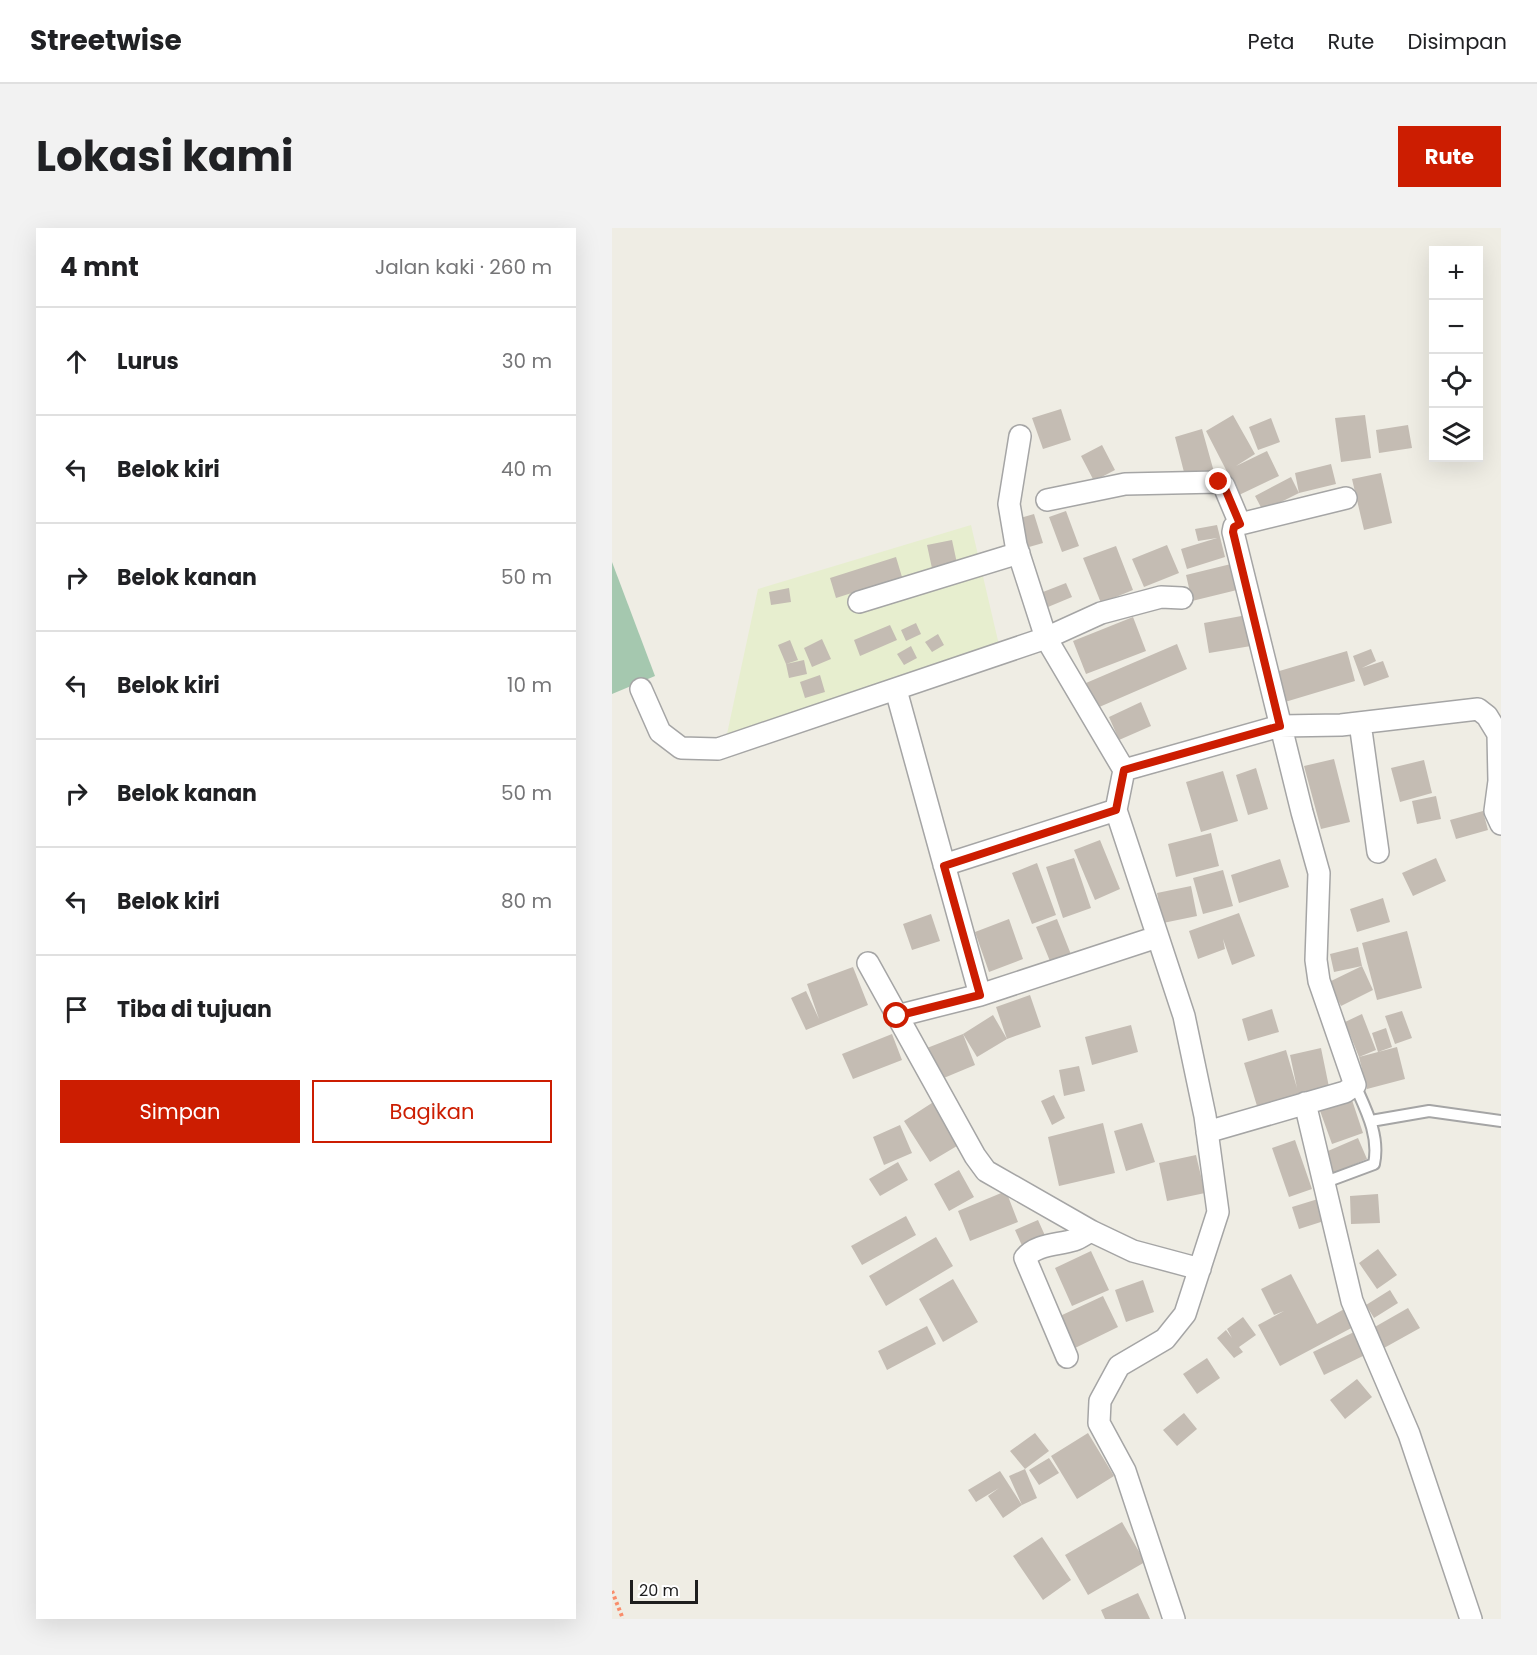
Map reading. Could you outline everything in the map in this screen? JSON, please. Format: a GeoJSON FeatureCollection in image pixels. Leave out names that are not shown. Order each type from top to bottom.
{"type":"FeatureCollection","features":[{"type":"Feature","properties":{"kind":"street"},"geometry":{"type":"LineString","coordinates":[[1020,436],[1009,504],[1018,553],[1046,638],[1124,770],[1116,810],[1184,1016],[1207,1132],[1218,1212],[1185,1314],[1165,1339],[1119,1366],[1100,1401],[1099,1423],[1125,1471],[1174,1619]]}},
{"type":"Feature","properties":{"kind":"street"},"geometry":{"type":"LineString","coordinates":[[1047,500],[1125,484],[1219,482],[1224,486],[1240,524]]}},
{"type":"Feature","properties":{"kind":"street"},"geometry":{"type":"LineString","coordinates":[[1207,1132],[1345,1092],[1355,1085],[1319,981],[1316,960],[1319,873],[1280,726],[1233,532],[1234,527],[1240,524],[1346,498]]}},
{"type":"Feature","properties":{"kind":"street"},"geometry":{"type":"LineString","coordinates":[[859,602],[1018,553]]}},
{"type":"Feature","properties":{"kind":"street"},"geometry":{"type":"LineString","coordinates":[[641,689],[660,732],[681,748],[718,749],[1046,638],[1101,612],[1161,597],[1182,598]]}},
{"type":"Feature","properties":{"kind":"street"},"geometry":{"type":"LineString","coordinates":[[896,690],[980,995]]}},
{"type":"Feature","properties":{"kind":"street"},"geometry":{"type":"LineString","coordinates":[[1124,770],[1280,726],[1341,725],[1478,710],[1487,716],[1498,734],[1499,780],[1495,811],[1501,824]]}},
{"type":"Feature","properties":{"kind":"street"},"geometry":{"type":"LineString","coordinates":[[1360,723],[1378,852]]}},
{"type":"Feature","properties":{"kind":"street"},"geometry":{"type":"LineString","coordinates":[[944,866],[1116,810]]}},
{"type":"Feature","properties":{"kind":"street"},"geometry":{"type":"LineString","coordinates":[[897,1016],[980,995],[1157,937]]}},
{"type":"Feature","properties":{"kind":"street"},"geometry":{"type":"LineString","coordinates":[[868,963],[975,1156],[986,1171],[1091,1231],[1133,1251],[1200,1269]]}},
{"type":"Feature","properties":{"kind":"street"},"geometry":{"type":"LineString","coordinates":[[1305,1103],[1353,1301],[1409,1434],[1471,1619]]}},
{"type":"Feature","properties":{"kind":"street"},"geometry":{"type":"LineString","coordinates":[[1067,1357],[1025,1258],[1030,1253],[1053,1243],[1079,1238],[1091,1231]]}},
{"type":"Feature","properties":{"kind":"lane"},"geometry":{"type":"LineString","coordinates":[[1323,1183],[1374,1164],[1375,1136],[1355,1085]]}},
{"type":"Feature","properties":{"kind":"lane"},"geometry":{"type":"LineString","coordinates":[[1371,1121],[1430,1110],[1501,1121]]}},
{"type":"Feature","properties":{"kind":"path"},"geometry":{"type":"LineString","coordinates":[[612,1591],[623,1619]]}},
{"type":"Feature","properties":{"kind":"green space"},"geometry":{"type":"Polygon","coordinates":[[[971,525],[999,645],[727,734],[758,589],[971,525]]]}},
{"type":"Feature","properties":{"kind":"green space"},"geometry":{"type":"Polygon","coordinates":[[[612,562],[655,676],[612,694],[612,562]]]}},
{"type":"Feature","properties":{"kind":"building"},"geometry":{"type":"Polygon","coordinates":[[[1061,409],[1071,440],[1043,449],[1032,418],[1061,409]]]}},
{"type":"Feature","properties":{"kind":"building"},"geometry":{"type":"Polygon","coordinates":[[[1233,415],[1255,454],[1236,466],[1267,451],[1279,476],[1239,495],[1206,431],[1233,415]]]}},
{"type":"Feature","properties":{"kind":"building"},"geometry":{"type":"Polygon","coordinates":[[[1365,415],[1371,458],[1341,462],[1335,418],[1365,415]]]}},
{"type":"Feature","properties":{"kind":"building"},"geometry":{"type":"Polygon","coordinates":[[[1271,418],[1280,442],[1258,450],[1249,427],[1271,418]]]}},
{"type":"Feature","properties":{"kind":"building"},"geometry":{"type":"Polygon","coordinates":[[[1408,425],[1412,448],[1379,453],[1376,430],[1408,425]]]}},
{"type":"Feature","properties":{"kind":"building"},"geometry":{"type":"Polygon","coordinates":[[[1202,429],[1214,472],[1186,480],[1175,437],[1202,429]]]}},
{"type":"Feature","properties":{"kind":"building"},"geometry":{"type":"Polygon","coordinates":[[[1102,445],[1115,470],[1094,481],[1081,456],[1102,445]]]}},
{"type":"Feature","properties":{"kind":"building"},"geometry":{"type":"Polygon","coordinates":[[[1331,464],[1336,484],[1299,493],[1295,473],[1331,464]]]}},
{"type":"Feature","properties":{"kind":"building"},"geometry":{"type":"Polygon","coordinates":[[[1381,473],[1392,523],[1364,530],[1352,479],[1381,473]]]}},
{"type":"Feature","properties":{"kind":"building"},"geometry":{"type":"Polygon","coordinates":[[[1291,477],[1299,493],[1263,511],[1255,496],[1291,477]]]}},
{"type":"Feature","properties":{"kind":"building"},"geometry":{"type":"Polygon","coordinates":[[[1066,511],[1079,546],[1062,552],[1049,517],[1066,511]]]}},
{"type":"Feature","properties":{"kind":"building"},"geometry":{"type":"Polygon","coordinates":[[[1034,514],[1043,543],[1022,549],[1013,520],[1034,514]]]}},
{"type":"Feature","properties":{"kind":"building"},"geometry":{"type":"Polygon","coordinates":[[[1217,525],[1225,557],[1187,569],[1181,549],[1217,538],[1198,541],[1195,529],[1217,525]]]}},
{"type":"Feature","properties":{"kind":"building"},"geometry":{"type":"Polygon","coordinates":[[[952,540],[958,568],[933,573],[927,545],[952,540]]]}},
{"type":"Feature","properties":{"kind":"building"},"geometry":{"type":"Polygon","coordinates":[[[1167,545],[1179,573],[1144,587],[1132,559],[1167,545]]]}},
{"type":"Feature","properties":{"kind":"building"},"geometry":{"type":"Polygon","coordinates":[[[1116,546],[1133,590],[1101,603],[1083,558],[1116,546]]]}},
{"type":"Feature","properties":{"kind":"building"},"geometry":{"type":"Polygon","coordinates":[[[896,557],[902,577],[836,598],[830,578],[896,557]]]}},
{"type":"Feature","properties":{"kind":"building"},"geometry":{"type":"Polygon","coordinates":[[[1231,564],[1237,590],[1192,601],[1186,575],[1231,564]]]}},
{"type":"Feature","properties":{"kind":"building"},"geometry":{"type":"Polygon","coordinates":[[[1066,583],[1072,597],[1048,607],[1043,592],[1066,583]]]}},
{"type":"Feature","properties":{"kind":"building"},"geometry":{"type":"Polygon","coordinates":[[[789,588],[791,602],[771,605],[769,592],[789,588]]]}},
{"type":"Feature","properties":{"kind":"building"},"geometry":{"type":"Polygon","coordinates":[[[1252,614],[1257,645],[1209,653],[1204,623],[1252,614]]]}},
{"type":"Feature","properties":{"kind":"building"},"geometry":{"type":"Polygon","coordinates":[[[1133,617],[1146,651],[1086,674],[1073,641],[1133,617]]]}},
{"type":"Feature","properties":{"kind":"building"},"geometry":{"type":"Polygon","coordinates":[[[916,623],[921,634],[906,641],[901,630],[916,623]]]}},
{"type":"Feature","properties":{"kind":"building"},"geometry":{"type":"Polygon","coordinates":[[[890,625],[897,640],[860,656],[854,640],[890,625]]]}},
{"type":"Feature","properties":{"kind":"building"},"geometry":{"type":"Polygon","coordinates":[[[938,634],[944,645],[932,652],[925,642],[938,634]]]}},
{"type":"Feature","properties":{"kind":"building"},"geometry":{"type":"Polygon","coordinates":[[[822,639],[831,659],[812,667],[804,648],[822,639]]]}},
{"type":"Feature","properties":{"kind":"building"},"geometry":{"type":"Polygon","coordinates":[[[790,640],[798,660],[786,664],[778,645],[790,640]]]}},
{"type":"Feature","properties":{"kind":"building"},"geometry":{"type":"Polygon","coordinates":[[[1177,644],[1187,669],[1097,708],[1086,683],[1177,644]]]}},
{"type":"Feature","properties":{"kind":"building"},"geometry":{"type":"Polygon","coordinates":[[[911,646],[917,658],[904,665],[897,654],[911,646]]]}},
{"type":"Feature","properties":{"kind":"building"},"geometry":{"type":"Polygon","coordinates":[[[1371,649],[1376,661],[1362,668],[1383,661],[1389,677],[1364,686],[1353,656],[1371,649]]]}},
{"type":"Feature","properties":{"kind":"building"},"geometry":{"type":"Polygon","coordinates":[[[1347,651],[1355,681],[1285,702],[1276,672],[1347,651]]]}},
{"type":"Feature","properties":{"kind":"building"},"geometry":{"type":"Polygon","coordinates":[[[804,660],[807,674],[789,678],[786,664],[804,660]]]}},
{"type":"Feature","properties":{"kind":"building"},"geometry":{"type":"Polygon","coordinates":[[[820,675],[825,692],[805,698],[800,682],[820,675]]]}},
{"type":"Feature","properties":{"kind":"building"},"geometry":{"type":"Polygon","coordinates":[[[1141,702],[1151,726],[1119,740],[1109,717],[1141,702]]]}},
{"type":"Feature","properties":{"kind":"building"},"geometry":{"type":"Polygon","coordinates":[[[1334,759],[1350,822],[1321,829],[1304,766],[1334,759]]]}},
{"type":"Feature","properties":{"kind":"building"},"geometry":{"type":"Polygon","coordinates":[[[1424,760],[1432,793],[1400,802],[1391,768],[1424,760]]]}},
{"type":"Feature","properties":{"kind":"building"},"geometry":{"type":"Polygon","coordinates":[[[1256,768],[1268,809],[1248,815],[1236,775],[1256,768]]]}},
{"type":"Feature","properties":{"kind":"building"},"geometry":{"type":"Polygon","coordinates":[[[1223,771],[1238,821],[1201,832],[1186,782],[1223,771]]]}},
{"type":"Feature","properties":{"kind":"building"},"geometry":{"type":"Polygon","coordinates":[[[1436,796],[1441,819],[1417,824],[1412,801],[1436,796]]]}},
{"type":"Feature","properties":{"kind":"building"},"geometry":{"type":"Polygon","coordinates":[[[1483,811],[1488,830],[1456,839],[1450,820],[1483,811]]]}},
{"type":"Feature","properties":{"kind":"building"},"geometry":{"type":"Polygon","coordinates":[[[1211,833],[1219,866],[1176,877],[1168,844],[1211,833]]]}},
{"type":"Feature","properties":{"kind":"building"},"geometry":{"type":"Polygon","coordinates":[[[1100,840],[1120,889],[1095,900],[1074,850],[1100,840]]]}},
{"type":"Feature","properties":{"kind":"building"},"geometry":{"type":"Polygon","coordinates":[[[1074,858],[1091,908],[1063,918],[1046,867],[1074,858]]]}},
{"type":"Feature","properties":{"kind":"building"},"geometry":{"type":"Polygon","coordinates":[[[1436,858],[1446,881],[1413,896],[1402,873],[1436,858]]]}},
{"type":"Feature","properties":{"kind":"building"},"geometry":{"type":"Polygon","coordinates":[[[1280,859],[1289,887],[1239,903],[1231,875],[1280,859]]]}},
{"type":"Feature","properties":{"kind":"building"},"geometry":{"type":"Polygon","coordinates":[[[1037,863],[1056,915],[1032,924],[1012,873],[1037,863]]]}},
{"type":"Feature","properties":{"kind":"building"},"geometry":{"type":"Polygon","coordinates":[[[1223,870],[1233,906],[1203,914],[1193,878],[1223,870]]]}},
{"type":"Feature","properties":{"kind":"building"},"geometry":{"type":"Polygon","coordinates":[[[1191,886],[1197,916],[1163,923],[1157,893],[1191,886]]]}},
{"type":"Feature","properties":{"kind":"building"},"geometry":{"type":"Polygon","coordinates":[[[1383,898],[1390,922],[1357,932],[1350,909],[1383,898]]]}},
{"type":"Feature","properties":{"kind":"building"},"geometry":{"type":"Polygon","coordinates":[[[1239,913],[1255,956],[1232,965],[1223,939],[1225,949],[1198,959],[1189,931],[1239,913]]]}},
{"type":"Feature","properties":{"kind":"building"},"geometry":{"type":"Polygon","coordinates":[[[931,914],[940,941],[912,950],[903,924],[931,914]]]}},
{"type":"Feature","properties":{"kind":"building"},"geometry":{"type":"Polygon","coordinates":[[[1009,919],[1023,959],[989,972],[975,932],[1009,919]]]}},
{"type":"Feature","properties":{"kind":"building"},"geometry":{"type":"Polygon","coordinates":[[[1057,919],[1072,957],[1052,966],[1036,927],[1057,919]]]}},
{"type":"Feature","properties":{"kind":"building"},"geometry":{"type":"Polygon","coordinates":[[[1407,931],[1422,988],[1377,1000],[1362,943],[1407,931]]]}},
{"type":"Feature","properties":{"kind":"building"},"geometry":{"type":"Polygon","coordinates":[[[1358,947],[1362,966],[1334,972],[1330,954],[1358,947]]]}},
{"type":"Feature","properties":{"kind":"building"},"geometry":{"type":"Polygon","coordinates":[[[1362,966],[1373,990],[1341,1006],[1329,982],[1362,966]]]}},
{"type":"Feature","properties":{"kind":"building"},"geometry":{"type":"Polygon","coordinates":[[[853,967],[868,1005],[806,1030],[791,998],[806,991],[819,1019],[807,984],[853,967]]]}},
{"type":"Feature","properties":{"kind":"building"},"geometry":{"type":"Polygon","coordinates":[[[1030,995],[1041,1027],[1007,1039],[996,1007],[1030,995]]]}},
{"type":"Feature","properties":{"kind":"building"},"geometry":{"type":"Polygon","coordinates":[[[1272,1009],[1279,1032],[1248,1041],[1242,1019],[1272,1009]]]}},
{"type":"Feature","properties":{"kind":"building"},"geometry":{"type":"Polygon","coordinates":[[[1402,1011],[1412,1038],[1395,1044],[1385,1016],[1402,1011]]]}},
{"type":"Feature","properties":{"kind":"building"},"geometry":{"type":"Polygon","coordinates":[[[1362,1014],[1376,1050],[1359,1057],[1345,1022],[1362,1014]]]}},
{"type":"Feature","properties":{"kind":"building"},"geometry":{"type":"Polygon","coordinates":[[[993,1015],[1007,1039],[977,1057],[963,1034],[993,1015]]]}},
{"type":"Feature","properties":{"kind":"building"},"geometry":{"type":"Polygon","coordinates":[[[1131,1025],[1138,1052],[1092,1065],[1085,1037],[1131,1025]]]}},
{"type":"Feature","properties":{"kind":"building"},"geometry":{"type":"Polygon","coordinates":[[[1386,1028],[1392,1047],[1378,1052],[1372,1033],[1386,1028]]]}},
{"type":"Feature","properties":{"kind":"building"},"geometry":{"type":"Polygon","coordinates":[[[892,1034],[902,1060],[853,1079],[842,1054],[892,1034]]]}},
{"type":"Feature","properties":{"kind":"building"},"geometry":{"type":"Polygon","coordinates":[[[963,1034],[975,1065],[939,1080],[927,1048],[963,1034]]]}},
{"type":"Feature","properties":{"kind":"building"},"geometry":{"type":"Polygon","coordinates":[[[1397,1047],[1405,1079],[1367,1089],[1359,1057],[1397,1047]]]}},
{"type":"Feature","properties":{"kind":"building"},"geometry":{"type":"Polygon","coordinates":[[[1321,1048],[1329,1087],[1257,1106],[1244,1063],[1286,1050],[1297,1088],[1290,1055],[1321,1048]]]}},
{"type":"Feature","properties":{"kind":"building"},"geometry":{"type":"Polygon","coordinates":[[[1079,1066],[1085,1091],[1064,1096],[1059,1070],[1079,1066]]]}},
{"type":"Feature","properties":{"kind":"building"},"geometry":{"type":"Polygon","coordinates":[[[1054,1095],[1065,1118],[1052,1125],[1041,1101],[1054,1095]]]}},
{"type":"Feature","properties":{"kind":"building"},"geometry":{"type":"Polygon","coordinates":[[[1351,1097],[1363,1133],[1332,1144],[1319,1108],[1351,1097]]]}},
{"type":"Feature","properties":{"kind":"building"},"geometry":{"type":"Polygon","coordinates":[[[935,1101],[962,1143],[930,1162],[904,1121],[935,1101]]]}},
{"type":"Feature","properties":{"kind":"building"},"geometry":{"type":"Polygon","coordinates":[[[1103,1123],[1115,1173],[1059,1186],[1048,1137],[1103,1123]]]}},
{"type":"Feature","properties":{"kind":"building"},"geometry":{"type":"Polygon","coordinates":[[[1142,1123],[1155,1162],[1126,1171],[1114,1131],[1142,1123]]]}},
{"type":"Feature","properties":{"kind":"building"},"geometry":{"type":"Polygon","coordinates":[[[900,1125],[912,1153],[884,1165],[873,1137],[900,1125]]]}},
{"type":"Feature","properties":{"kind":"building"},"geometry":{"type":"Polygon","coordinates":[[[1358,1138],[1367,1159],[1329,1175],[1321,1154],[1358,1138]]]}},
{"type":"Feature","properties":{"kind":"building"},"geometry":{"type":"Polygon","coordinates":[[[1295,1140],[1312,1189],[1289,1197],[1272,1148],[1295,1140]]]}},
{"type":"Feature","properties":{"kind":"building"},"geometry":{"type":"Polygon","coordinates":[[[1196,1155],[1205,1193],[1167,1201],[1159,1163],[1196,1155]]]}},
{"type":"Feature","properties":{"kind":"building"},"geometry":{"type":"Polygon","coordinates":[[[898,1162],[908,1180],[880,1196],[869,1179],[898,1162]]]}},
{"type":"Feature","properties":{"kind":"building"},"geometry":{"type":"Polygon","coordinates":[[[959,1170],[974,1197],[949,1211],[934,1184],[959,1170]]]}},
{"type":"Feature","properties":{"kind":"building"},"geometry":{"type":"Polygon","coordinates":[[[1006,1191],[1018,1222],[970,1241],[958,1211],[1006,1191]]]}},
{"type":"Feature","properties":{"kind":"building"},"geometry":{"type":"Polygon","coordinates":[[[1378,1194],[1380,1223],[1351,1224],[1350,1196],[1378,1194]]]}},
{"type":"Feature","properties":{"kind":"building"},"geometry":{"type":"Polygon","coordinates":[[[1318,1199],[1324,1221],[1299,1229],[1292,1207],[1318,1199]]]}},
{"type":"Feature","properties":{"kind":"building"},"geometry":{"type":"Polygon","coordinates":[[[906,1216],[916,1235],[862,1265],[851,1246],[906,1216]]]}},
{"type":"Feature","properties":{"kind":"building"},"geometry":{"type":"Polygon","coordinates":[[[1038,1220],[1047,1240],[1024,1250],[1015,1230],[1038,1220]]]}},
{"type":"Feature","properties":{"kind":"building"},"geometry":{"type":"Polygon","coordinates":[[[936,1237],[953,1266],[886,1306],[869,1276],[936,1237]]]}},
{"type":"Feature","properties":{"kind":"building"},"geometry":{"type":"Polygon","coordinates":[[[1378,1249],[1397,1275],[1377,1289],[1359,1263],[1378,1249]]]}},
{"type":"Feature","properties":{"kind":"building"},"geometry":{"type":"Polygon","coordinates":[[[1091,1251],[1109,1290],[1072,1306],[1055,1268],[1091,1251]]]}},
{"type":"Feature","properties":{"kind":"building"},"geometry":{"type":"Polygon","coordinates":[[[1291,1274],[1317,1324],[1348,1307],[1357,1325],[1280,1366],[1258,1325],[1284,1311],[1274,1315],[1261,1289],[1291,1274]]]}},
{"type":"Feature","properties":{"kind":"building"},"geometry":{"type":"Polygon","coordinates":[[[953,1279],[978,1322],[943,1342],[919,1299],[953,1279]]]}},
{"type":"Feature","properties":{"kind":"building"},"geometry":{"type":"Polygon","coordinates":[[[1143,1280],[1154,1312],[1126,1322],[1115,1290],[1143,1280]]]}},
{"type":"Feature","properties":{"kind":"building"},"geometry":{"type":"Polygon","coordinates":[[[1390,1290],[1398,1303],[1374,1318],[1366,1305],[1390,1290]]]}},
{"type":"Feature","properties":{"kind":"building"},"geometry":{"type":"Polygon","coordinates":[[[1103,1296],[1118,1327],[1075,1348],[1060,1316],[1103,1296]]]}},
{"type":"Feature","properties":{"kind":"building"},"geometry":{"type":"Polygon","coordinates":[[[1408,1308],[1420,1328],[1384,1348],[1373,1328],[1408,1308]]]}},
{"type":"Feature","properties":{"kind":"building"},"geometry":{"type":"Polygon","coordinates":[[[1243,1317],[1256,1335],[1239,1347],[1243,1352],[1234,1358],[1217,1338],[1226,1330],[1232,1338],[1227,1329],[1243,1317]]]}},
{"type":"Feature","properties":{"kind":"building"},"geometry":{"type":"Polygon","coordinates":[[[927,1326],[936,1344],[887,1370],[878,1351],[927,1326]]]}},
{"type":"Feature","properties":{"kind":"building"},"geometry":{"type":"Polygon","coordinates":[[[1354,1332],[1365,1355],[1324,1375],[1313,1352],[1354,1332]]]}},
{"type":"Feature","properties":{"kind":"building"},"geometry":{"type":"Polygon","coordinates":[[[1207,1358],[1220,1378],[1197,1394],[1183,1374],[1207,1358]]]}},
{"type":"Feature","properties":{"kind":"building"},"geometry":{"type":"Polygon","coordinates":[[[1357,1379],[1372,1397],[1345,1419],[1330,1400],[1357,1379]]]}},
{"type":"Feature","properties":{"kind":"building"},"geometry":{"type":"Polygon","coordinates":[[[1184,1413],[1197,1429],[1177,1446],[1163,1430],[1184,1413]]]}},
{"type":"Feature","properties":{"kind":"building"},"geometry":{"type":"Polygon","coordinates":[[[1035,1433],[1049,1451],[1025,1469],[1010,1451],[1035,1433]]]}},
{"type":"Feature","properties":{"kind":"building"},"geometry":{"type":"Polygon","coordinates":[[[1088,1433],[1114,1476],[1077,1499],[1051,1456],[1088,1433]]]}},
{"type":"Feature","properties":{"kind":"building"},"geometry":{"type":"Polygon","coordinates":[[[1049,1458],[1059,1473],[1039,1485],[1029,1470],[1049,1458]]]}},
{"type":"Feature","properties":{"kind":"building"},"geometry":{"type":"Polygon","coordinates":[[[1025,1469],[1037,1498],[1022,1505],[1009,1476],[1025,1469]]]}},
{"type":"Feature","properties":{"kind":"building"},"geometry":{"type":"Polygon","coordinates":[[[1000,1471],[1022,1505],[1003,1518],[988,1496],[999,1488],[976,1502],[968,1490],[1000,1471]]]}},
{"type":"Feature","properties":{"kind":"building"},"geometry":{"type":"Polygon","coordinates":[[[1122,1522],[1145,1562],[1088,1595],[1065,1555],[1122,1522]]]}},
{"type":"Feature","properties":{"kind":"building"},"geometry":{"type":"Polygon","coordinates":[[[1042,1537],[1071,1580],[1043,1600],[1013,1556],[1042,1537]]]}},
{"type":"Feature","properties":{"kind":"building"},"geometry":{"type":"Polygon","coordinates":[[[1138,1593],[1150,1619],[1105,1619],[1101,1610],[1138,1593]]]}},
{"type":"Feature","properties":{"kind":"route"},"geometry":{"type":"LineString","coordinates":[[897,1016],[980,995],[944,866],[1116,810],[1124,770],[1280,726],[1233,532],[1234,527],[1240,524],[1224,486],[1219,482]]}}]}
